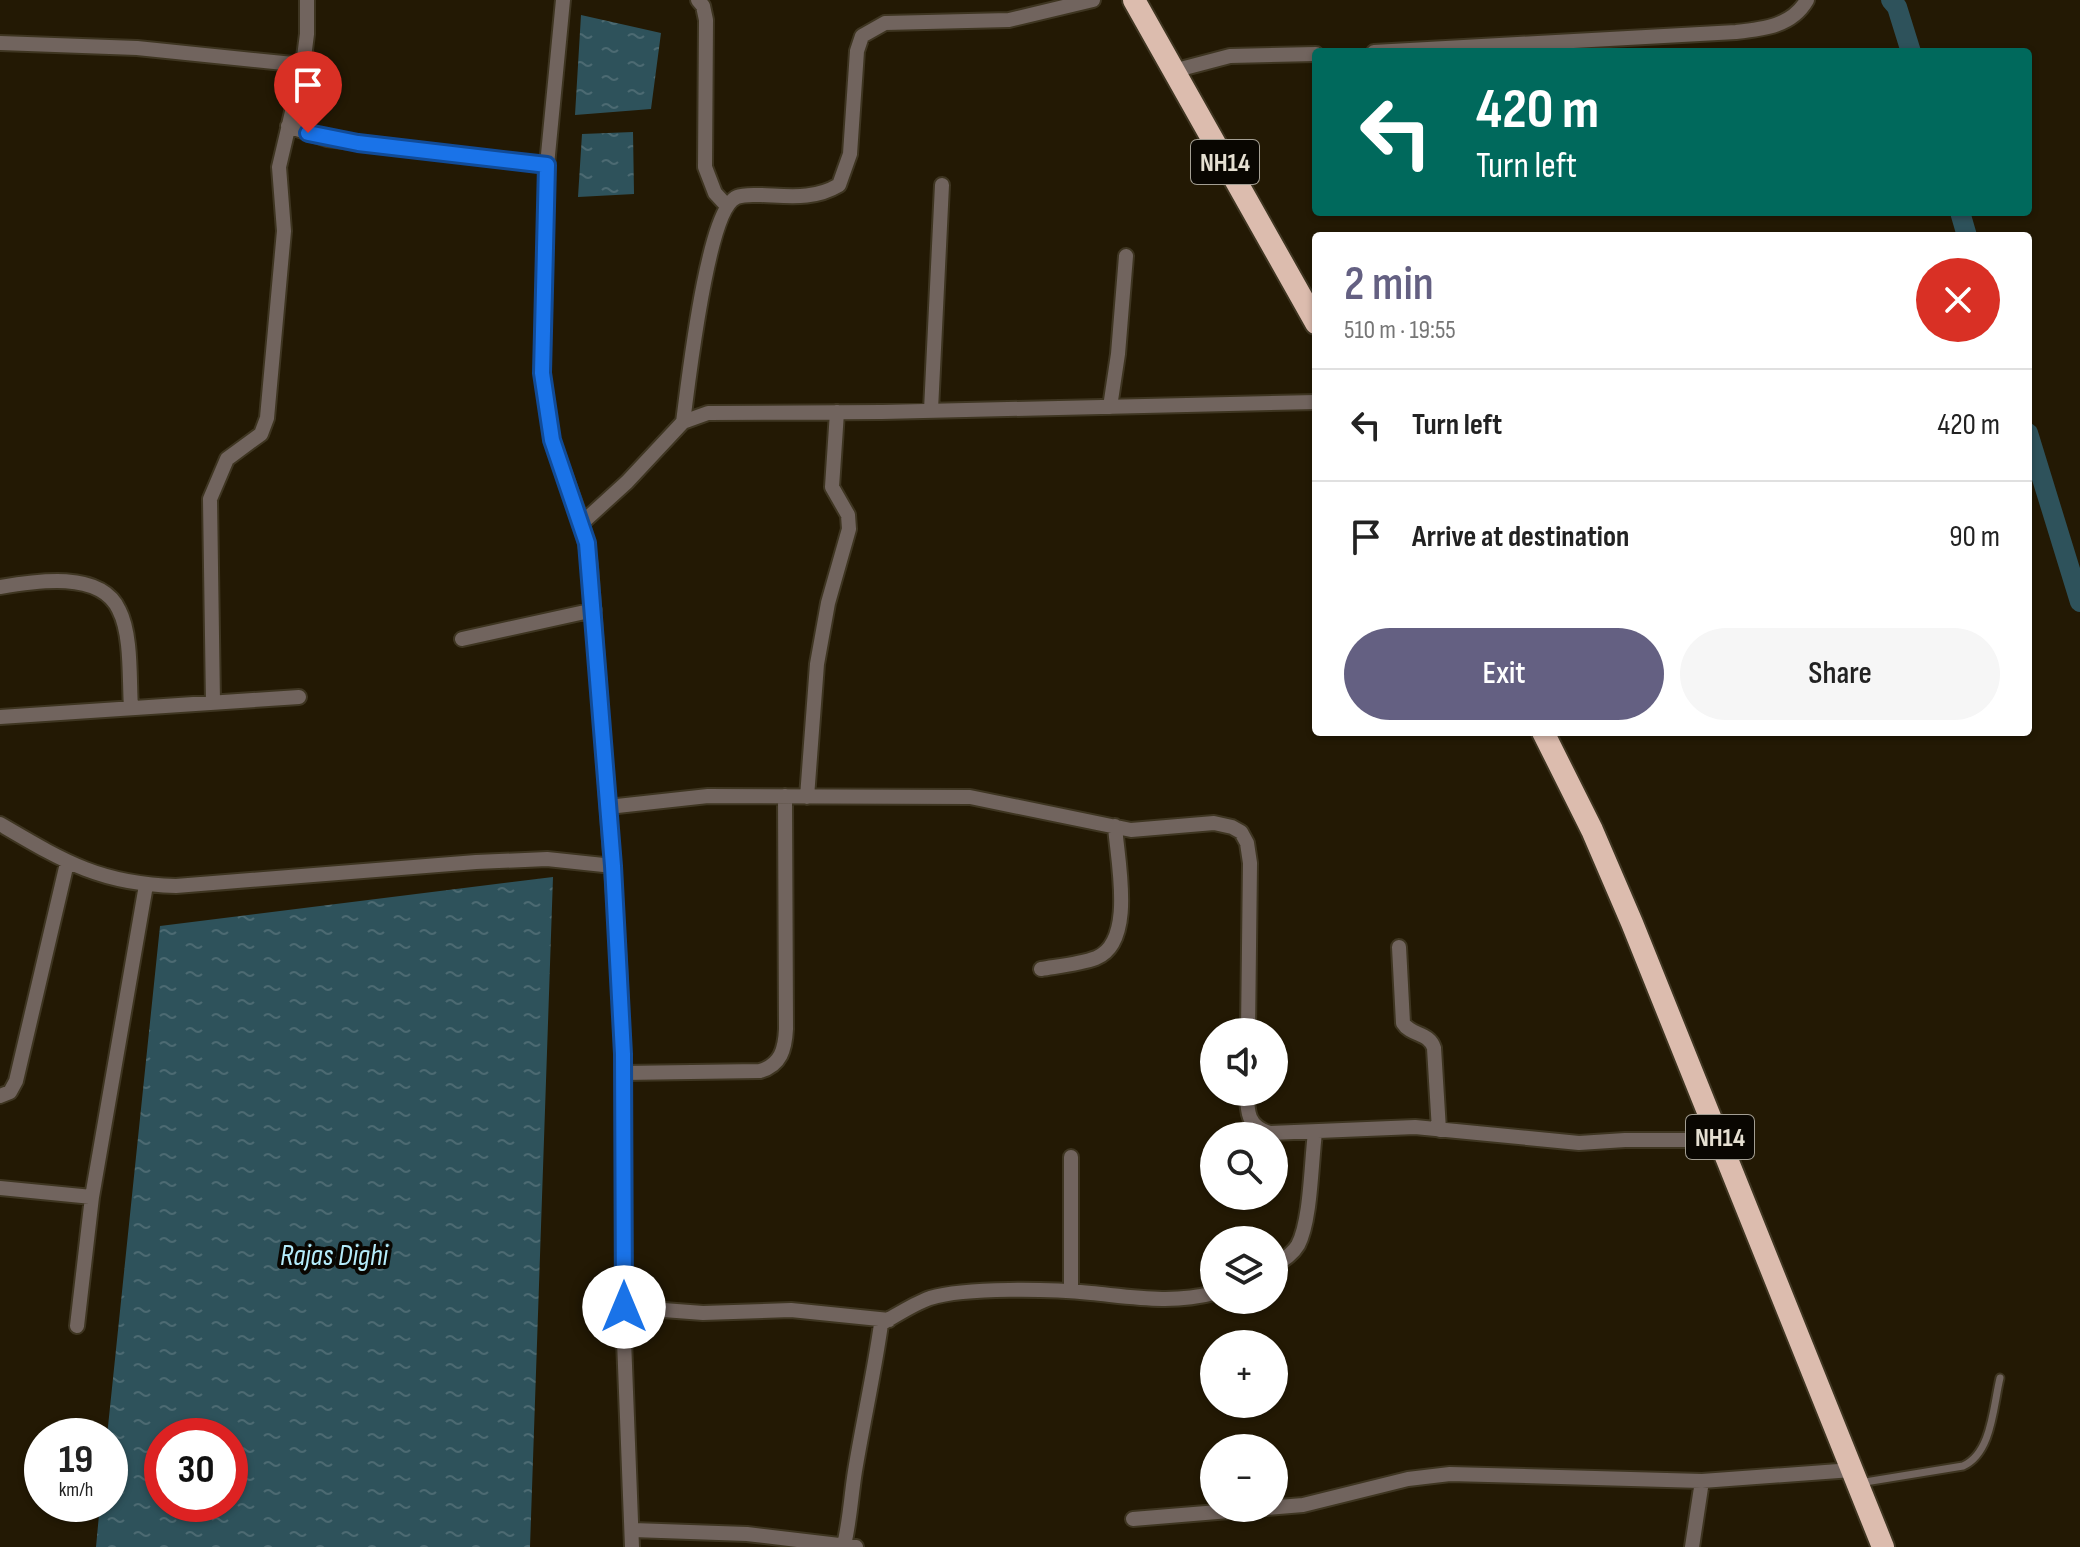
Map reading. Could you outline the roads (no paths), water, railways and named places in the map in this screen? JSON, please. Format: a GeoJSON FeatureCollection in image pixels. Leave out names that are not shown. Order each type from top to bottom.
{"type":"FeatureCollection","features":[{"type":"Feature","properties":{"kind":"highway","name":"NH14"},"geometry":{"type":"LineString","coordinates":[[1134,0],[1312,316]]}},
{"type":"Feature","properties":{"kind":"highway","name":"NH14"},"geometry":{"type":"LineString","coordinates":[[1545,736],[1592,830],[1632,923],[1883,1547]]}},
{"type":"Feature","properties":{"kind":"street"},"geometry":{"type":"LineString","coordinates":[[213,703],[210,499],[227,459],[266,427],[284,231],[279,167],[303,65],[307,0]]}},
{"type":"Feature","properties":{"kind":"street"},"geometry":{"type":"LineString","coordinates":[[563,0],[547,165],[542,373],[552,440],[582,523],[594,610],[613,866],[623,1073],[624,1307],[632,1547]]}},
{"type":"Feature","properties":{"kind":"street"},"geometry":{"type":"LineString","coordinates":[[698,0],[703,6],[706,20],[705,167],[715,193],[726,205]]}},
{"type":"Feature","properties":{"kind":"street"},"geometry":{"type":"LineString","coordinates":[[683,422],[702,292],[726,205],[736,197],[752,195],[816,196],[839,185],[850,154],[857,51],[862,36],[885,23],[1009,20],[1093,0]]}},
{"type":"Feature","properties":{"kind":"street"},"geometry":{"type":"LineString","coordinates":[[1446,48],[1736,32],[1780,24],[1795,17],[1807,0]]}},
{"type":"Feature","properties":{"kind":"street"},"geometry":{"type":"LineString","coordinates":[[0,43],[137,48],[303,65]]}},
{"type":"Feature","properties":{"kind":"street"},"geometry":{"type":"LineString","coordinates":[[1173,71],[1230,56],[1312,54]]}},
{"type":"Feature","properties":{"kind":"street"},"geometry":{"type":"LineString","coordinates":[[288,126],[343,141],[547,165]]}},
{"type":"Feature","properties":{"kind":"street"},"geometry":{"type":"LineString","coordinates":[[931,410],[942,185]]}},
{"type":"Feature","properties":{"kind":"street"},"geometry":{"type":"LineString","coordinates":[[1110,407],[1126,256]]}},
{"type":"Feature","properties":{"kind":"street"},"geometry":{"type":"LineString","coordinates":[[582,523],[627,482],[683,422],[708,413],[1312,402]]}},
{"type":"Feature","properties":{"kind":"street"},"geometry":{"type":"LineString","coordinates":[[807,797],[817,664],[828,603],[849,529],[848,515],[832,487],[837,412]]}},
{"type":"Feature","properties":{"kind":"street"},"geometry":{"type":"LineString","coordinates":[[0,587],[52,580],[91,585],[109,594],[120,610],[125,629],[131,708]]}},
{"type":"Feature","properties":{"kind":"street"},"geometry":{"type":"LineString","coordinates":[[462,639],[594,610]]}},
{"type":"Feature","properties":{"kind":"street"},"geometry":{"type":"LineString","coordinates":[[0,717],[299,697]]}},
{"type":"Feature","properties":{"kind":"street"},"geometry":{"type":"LineString","coordinates":[[608,807],[708,796],[970,797],[1146,830],[1214,823],[1232,827],[1241,832],[1247,843],[1250,863],[1248,1018]]}},
{"type":"Feature","properties":{"kind":"street"},"geometry":{"type":"LineString","coordinates":[[623,1073],[760,1071],[771,1068],[781,1056],[786,1044],[785,796]]}},
{"type":"Feature","properties":{"kind":"street"},"geometry":{"type":"LineString","coordinates":[[0,824],[67,863],[99,875],[146,885],[176,886],[519,860],[576,860],[613,866]]}},
{"type":"Feature","properties":{"kind":"street"},"geometry":{"type":"LineString","coordinates":[[1041,969],[1097,958],[1110,949],[1118,934],[1122,912],[1115,826]]}},
{"type":"Feature","properties":{"kind":"street"},"geometry":{"type":"LineString","coordinates":[[0,1096],[10,1092],[16,1081],[67,863]]}},
{"type":"Feature","properties":{"kind":"street"},"geometry":{"type":"LineString","coordinates":[[77,1326],[92,1197],[146,885]]}},
{"type":"Feature","properties":{"kind":"street"},"geometry":{"type":"LineString","coordinates":[[1399,947],[1403,1023],[1406,1028],[1428,1038],[1434,1048],[1439,1130]]}},
{"type":"Feature","properties":{"kind":"street"},"geometry":{"type":"LineString","coordinates":[[1248,1106],[1250,1121],[1258,1129],[1269,1133],[1390,1128],[1579,1143],[1721,1140]]}},
{"type":"Feature","properties":{"kind":"street"},"geometry":{"type":"LineString","coordinates":[[1288,1256],[1298,1245],[1304,1227],[1315,1133]]}},
{"type":"Feature","properties":{"kind":"street"},"geometry":{"type":"LineString","coordinates":[[1071,1157],[1071,1291]]}},
{"type":"Feature","properties":{"kind":"street"},"geometry":{"type":"LineString","coordinates":[[0,1188],[92,1197]]}},
{"type":"Feature","properties":{"kind":"street"},"geometry":{"type":"LineString","coordinates":[[633,1530],[747,1534],[850,1546],[854,1473],[872,1388],[881,1324],[925,1300],[970,1292],[1071,1291],[1167,1300],[1200,1296]]}},
{"type":"Feature","properties":{"kind":"street"},"geometry":{"type":"LineString","coordinates":[[624,1307],[703,1313],[791,1310],[889,1320]]}},
{"type":"Feature","properties":{"kind":"street"},"geometry":{"type":"LineString","coordinates":[[1133,1519],[1303,1505],[1408,1479],[1450,1474],[1702,1481],[1854,1477]]}},
{"type":"Feature","properties":{"kind":"street"},"geometry":{"type":"LineString","coordinates":[[1692,1547],[1702,1481]]}},
{"type":"Feature","properties":{"kind":"lane"},"geometry":{"type":"LineString","coordinates":[[1854,1477],[1963,1466],[1974,1461],[1982,1452],[2000,1378]]}},
{"type":"Feature","properties":{"kind":"water"},"geometry":{"type":"Polygon","coordinates":[[[581,15],[661,33],[651,109],[575,115],[581,15]]]}},
{"type":"Feature","properties":{"kind":"water"},"geometry":{"type":"Polygon","coordinates":[[[633,132],[634,194],[578,197],[582,134],[633,132]]]}},
{"type":"Feature","properties":{"kind":"water","name":"Rajas Dighi"},"geometry":{"type":"Polygon","coordinates":[[[553,877],[530,1547],[96,1547],[98,1522],[128,1522],[128,1418],[109,1418],[160,926],[553,877]]]}},
{"type":"Feature","properties":{"kind":"waterway"},"geometry":{"type":"LineString","coordinates":[[1891,0],[1897,7],[1910,48]]}},
{"type":"Feature","properties":{"kind":"waterway"},"geometry":{"type":"LineString","coordinates":[[1961,216],[1966,232]]}},
{"type":"Feature","properties":{"kind":"waterway"},"geometry":{"type":"LineString","coordinates":[[2032,446],[2080,602]]}}]}
